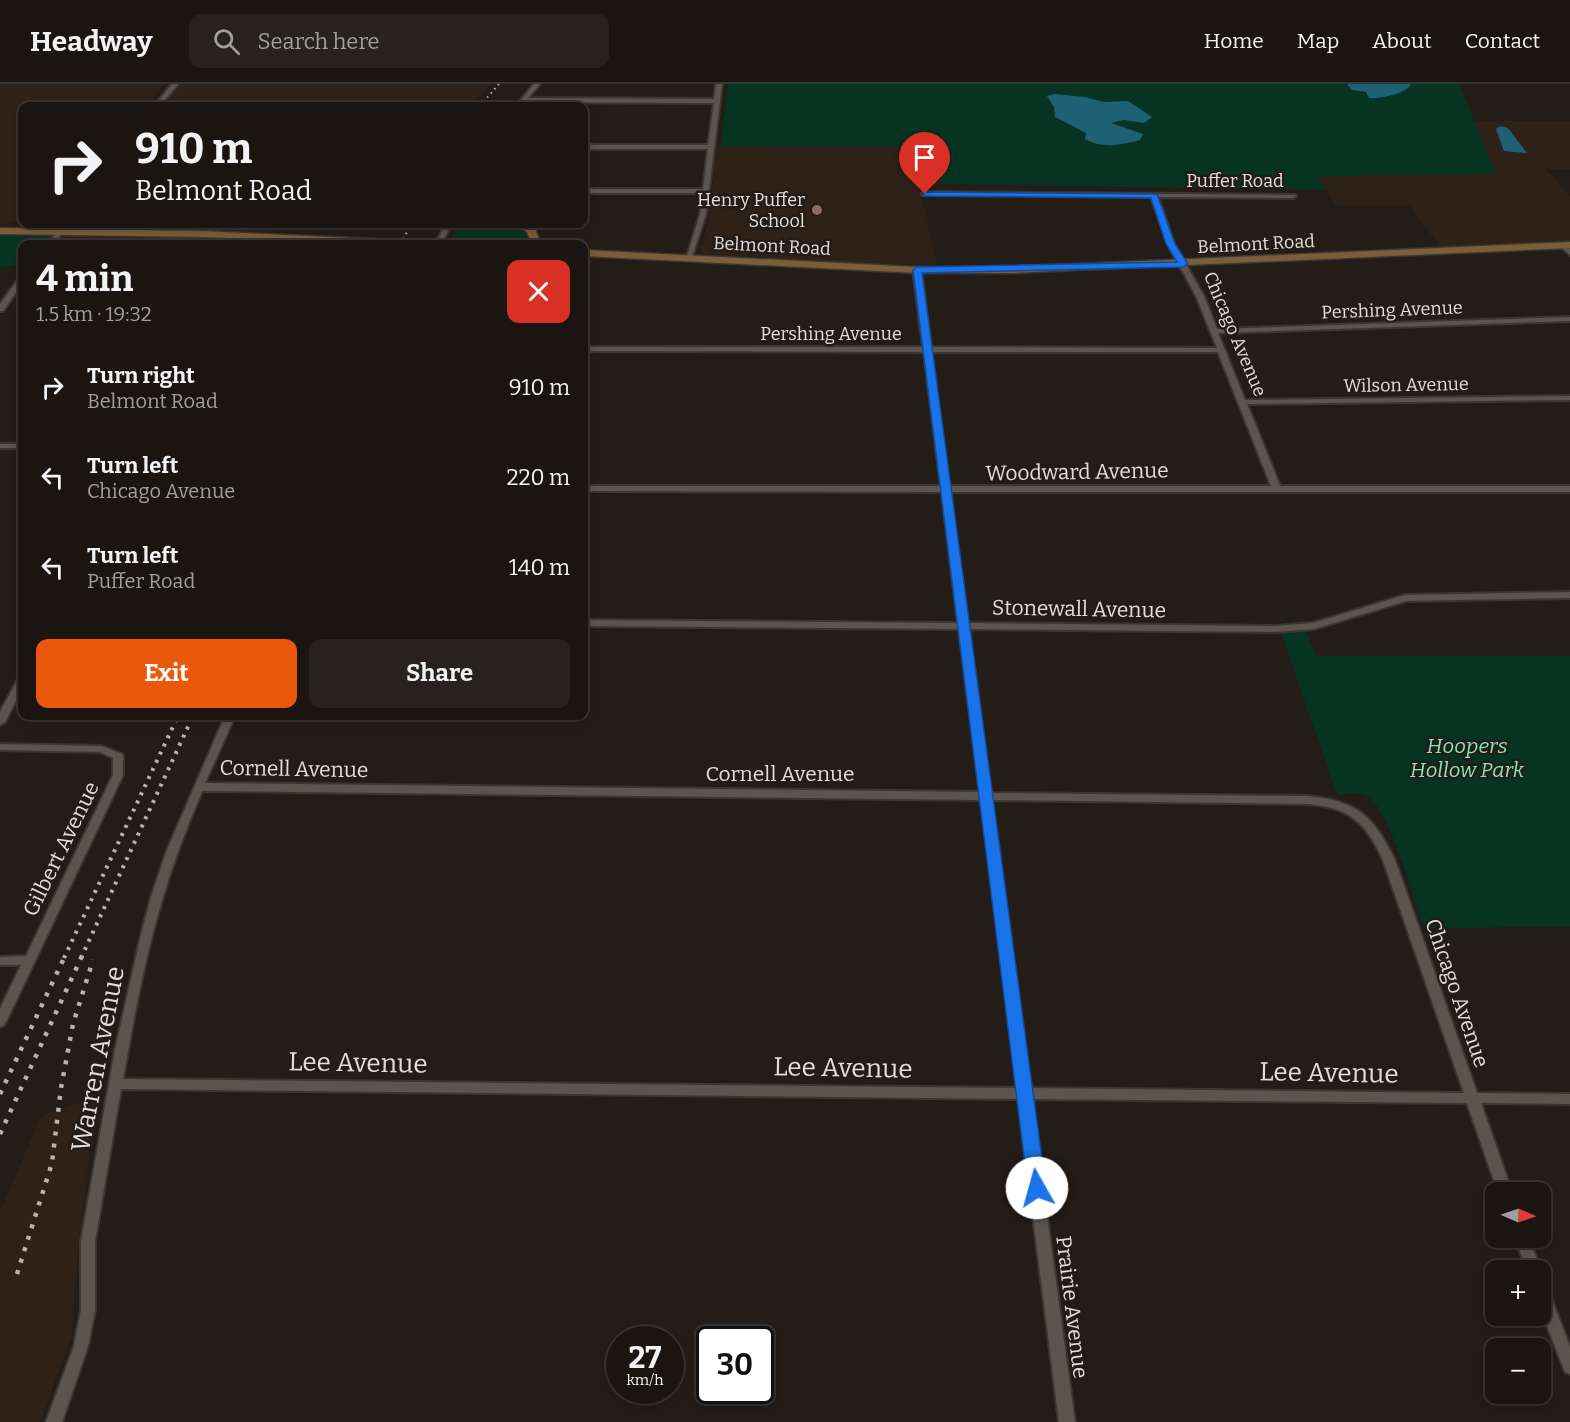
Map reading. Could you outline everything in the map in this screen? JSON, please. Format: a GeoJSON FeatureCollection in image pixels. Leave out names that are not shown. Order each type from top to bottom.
{"type":"FeatureCollection","features":[{"type":"Feature","properties":{"kind":"main road"},"geometry":{"type":"LineString","coordinates":[[0,231],[48,228]]}},
{"type":"Feature","properties":{"kind":"main road"},"geometry":{"type":"LineString","coordinates":[[79,228],[265,240]]}},
{"type":"Feature","properties":{"kind":"main road"},"geometry":{"type":"LineString","coordinates":[[525,228],[532,233],[534,240]]}},
{"type":"Feature","properties":{"kind":"main road"},"geometry":{"type":"LineString","coordinates":[[526,240],[532,233]]}},
{"type":"Feature","properties":{"kind":"main road","name":"Belmont Road"},"geometry":{"type":"LineString","coordinates":[[588,253],[917,270],[1183,264],[1568,248]]}},
{"type":"Feature","properties":{"kind":"street"},"geometry":{"type":"LineString","coordinates":[[161,102],[175,84]]}},
{"type":"Feature","properties":{"kind":"street"},"geometry":{"type":"LineString","coordinates":[[524,100],[537,84]]}},
{"type":"Feature","properties":{"kind":"street"},"geometry":{"type":"LineString","coordinates":[[689,259],[703,214],[719,84]]}},
{"type":"Feature","properties":{"kind":"street"},"geometry":{"type":"LineString","coordinates":[[524,100],[716,101]]}},
{"type":"Feature","properties":{"kind":"street"},"geometry":{"type":"LineString","coordinates":[[588,147],[710,147]]}},
{"type":"Feature","properties":{"kind":"street"},"geometry":{"type":"LineString","coordinates":[[588,191],[706,191]]}},
{"type":"Feature","properties":{"kind":"street","name":"Puffer Road"},"geometry":{"type":"LineString","coordinates":[[925,194],[1293,196]]}},
{"type":"Feature","properties":{"kind":"street","name":"Chicago Avenue"},"geometry":{"type":"LineString","coordinates":[[1154,196],[1171,244],[1215,331],[1276,488]]}},
{"type":"Feature","properties":{"kind":"street"},"geometry":{"type":"LineString","coordinates":[[53,240],[63,228]]}},
{"type":"Feature","properties":{"kind":"street","name":"Prairie Avenue"},"geometry":{"type":"LineString","coordinates":[[917,270],[966,626],[1067,1422]]}},
{"type":"Feature","properties":{"kind":"street"},"geometry":{"type":"LineString","coordinates":[[0,309],[18,285]]}},
{"type":"Feature","properties":{"kind":"street","name":"Pershing Avenue"},"geometry":{"type":"LineString","coordinates":[[1215,331],[1570,319]]}},
{"type":"Feature","properties":{"kind":"street","name":"Pershing Avenue"},"geometry":{"type":"LineString","coordinates":[[588,349],[1222,350]]}},
{"type":"Feature","properties":{"kind":"street","name":"Wilson Avenue"},"geometry":{"type":"LineString","coordinates":[[1242,402],[1570,398]]}},
{"type":"Feature","properties":{"kind":"street"},"geometry":{"type":"LineString","coordinates":[[0,446],[18,446]]}},
{"type":"Feature","properties":{"kind":"street","name":"Woodward Avenue"},"geometry":{"type":"LineString","coordinates":[[588,489],[948,491],[1276,488],[1570,489]]}},
{"type":"Feature","properties":{"kind":"street","name":"Stonewall Avenue"},"geometry":{"type":"LineString","coordinates":[[588,623],[1295,628],[1333,621],[1405,598],[1570,595]]}},
{"type":"Feature","properties":{"kind":"street"},"geometry":{"type":"LineString","coordinates":[[0,722],[18,688]]}},
{"type":"Feature","properties":{"kind":"street","name":"Warren Avenue"},"geometry":{"type":"LineString","coordinates":[[54,1422],[81,1346],[88,1310],[88,1241],[116,1084],[157,897],[173,849],[228,720]]}},
{"type":"Feature","properties":{"kind":"street","name":"Gilbert Avenue"},"geometry":{"type":"LineString","coordinates":[[0,747],[101,749],[118,756],[118,775],[0,1022]]}},
{"type":"Feature","properties":{"kind":"street","name":"Cornell Avenue"},"geometry":{"type":"LineString","coordinates":[[199,787],[1328,801],[1358,814]]}},
{"type":"Feature","properties":{"kind":"street","name":"Chicago Avenue"},"geometry":{"type":"LineString","coordinates":[[1358,814],[1373,830],[1389,861],[1470,1099],[1501,1182]]}},
{"type":"Feature","properties":{"kind":"street"},"geometry":{"type":"LineString","coordinates":[[0,961],[28,960]]}},
{"type":"Feature","properties":{"kind":"street","name":"Lee Avenue"},"geometry":{"type":"LineString","coordinates":[[116,1084],[1570,1099]]}},
{"type":"Feature","properties":{"kind":"street"},"geometry":{"type":"LineString","coordinates":[[1551,1316],[1570,1367]]}},
{"type":"Feature","properties":{"kind":"shaded area"},"geometry":{"type":"Polygon","coordinates":[[[0,84],[164,84],[150,102],[18,102],[18,223],[0,224],[0,84]]]}},
{"type":"Feature","properties":{"kind":"shaded area"},"geometry":{"type":"Polygon","coordinates":[[[180,84],[491,84],[475,102],[166,102],[180,84]]]}},
{"type":"Feature","properties":{"kind":"shaded area"},"geometry":{"type":"Polygon","coordinates":[[[1474,121],[1570,121],[1570,169],[1546,169],[1570,196],[1570,241],[1440,247],[1410,206],[1336,205],[1317,176],[1495,174],[1474,121]]]}},
{"type":"Feature","properties":{"kind":"shaded area","name":"Henry Puffer School"},"geometry":{"type":"Polygon","coordinates":[[[717,146],[934,147],[941,184],[921,194],[937,265],[855,263],[704,254],[699,247],[703,244],[708,219],[717,146]]]}},
{"type":"Feature","properties":{"kind":"shaded area"},"geometry":{"type":"Polygon","coordinates":[[[196,228],[277,228],[272,233],[196,228]]]}},
{"type":"Feature","properties":{"kind":"shaded area"},"geometry":{"type":"Polygon","coordinates":[[[70,235],[229,240],[58,240],[70,235]]]}},
{"type":"Feature","properties":{"kind":"shaded area"},"geometry":{"type":"Polygon","coordinates":[[[97,1096],[77,1258],[72,1336],[40,1422],[0,1422],[0,1212],[41,1116],[97,1096]]]}},
{"type":"Feature","properties":{"kind":"green space"},"geometry":{"type":"Polygon","coordinates":[[[728,84],[1459,84],[1496,174],[1318,176],[1327,190],[941,184],[933,147],[721,146],[728,84]]]}},
{"type":"Feature","properties":{"kind":"green space"},"geometry":{"type":"Polygon","coordinates":[[[459,228],[516,228],[526,233],[527,237],[521,240],[451,240],[459,228]]]}},
{"type":"Feature","properties":{"kind":"green space"},"geometry":{"type":"Polygon","coordinates":[[[0,235],[46,235],[51,237],[49,240],[18,240],[18,265],[0,268],[0,235]]]}},
{"type":"Feature","properties":{"kind":"green space","name":"Hoopers Hollow Park"},"geometry":{"type":"Polygon","coordinates":[[[1306,631],[1316,656],[1570,656],[1570,927],[1424,928],[1393,837],[1377,806],[1369,797],[1362,794],[1337,794],[1281,633],[1306,631]]]}},
{"type":"Feature","properties":{"kind":"water"},"geometry":{"type":"Polygon","coordinates":[[[1347,84],[1411,84],[1399,93],[1386,97],[1369,98],[1366,92],[1352,90],[1347,84]]]}},
{"type":"Feature","properties":{"kind":"water"},"geometry":{"type":"Polygon","coordinates":[[[1055,94],[1085,97],[1104,102],[1128,101],[1152,117],[1144,123],[1124,120],[1111,123],[1143,134],[1140,140],[1119,145],[1098,144],[1085,139],[1086,133],[1055,117],[1054,107],[1047,96],[1055,94]]]}},
{"type":"Feature","properties":{"kind":"water"},"geometry":{"type":"Polygon","coordinates":[[[1500,126],[1508,128],[1527,153],[1504,151],[1496,129],[1500,126]]]}},
{"type":"Feature","properties":{"kind":"railway"},"geometry":{"type":"LineString","coordinates":[[483,102],[499,84]]}},
{"type":"Feature","properties":{"kind":"railway"},"geometry":{"type":"LineString","coordinates":[[403,240],[409,228]]}},
{"type":"Feature","properties":{"kind":"railway"},"geometry":{"type":"LineString","coordinates":[[64,958],[176,720]]}},
{"type":"Feature","properties":{"kind":"railway"},"geometry":{"type":"LineString","coordinates":[[81,958],[191,720]]}},
{"type":"Feature","properties":{"kind":"railway"},"geometry":{"type":"LineString","coordinates":[[0,1094],[65,956]]}},
{"type":"Feature","properties":{"kind":"railway"},"geometry":{"type":"LineString","coordinates":[[0,1134],[82,956]]}},
{"type":"Feature","properties":{"kind":"railway"},"geometry":{"type":"LineString","coordinates":[[17,1274],[52,1163],[61,1088],[73,1024],[93,960]]}},
{"type":"Feature","properties":{"kind":"place","name":"Henry Puffer School"},"geometry":{"type":"Point","coordinates":[817,210]}},
{"type":"Feature","properties":{"kind":"route"},"geometry":{"type":"LineString","coordinates":[[925,194],[1154,196],[1171,244],[1183,264],[1012,270],[917,270],[963,604],[1037,1188]]}}]}
